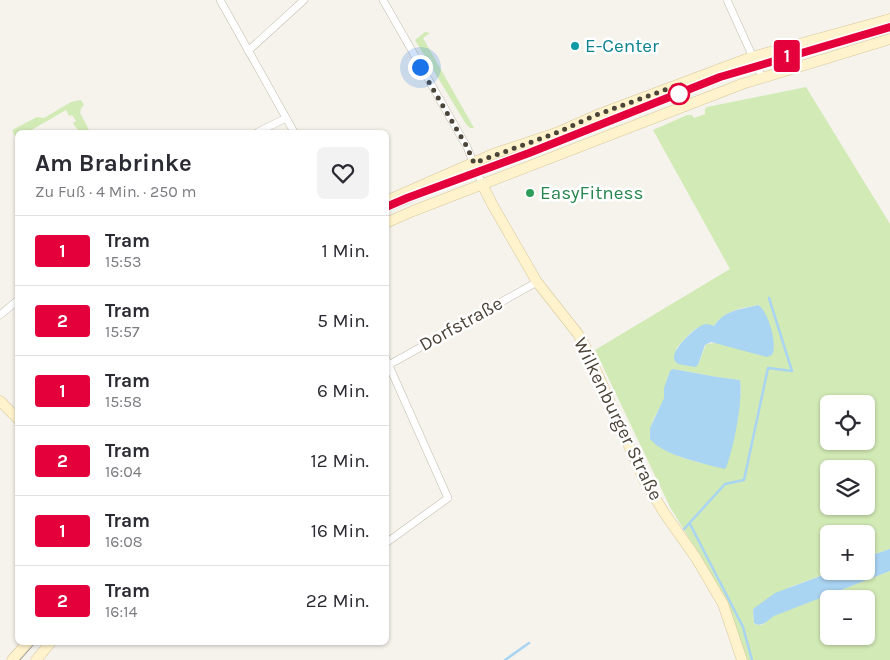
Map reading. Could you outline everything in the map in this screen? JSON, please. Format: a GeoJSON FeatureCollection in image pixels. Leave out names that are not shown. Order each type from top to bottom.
{"type":"FeatureCollection","features":[{"type":"Feature","properties":{"kind":"main road"},"geometry":{"type":"LineString","coordinates":[[389,200],[474,163],[556,133],[596,115],[752,57],[890,19]]}},
{"type":"Feature","properties":{"kind":"main road"},"geometry":{"type":"LineString","coordinates":[[389,222],[482,184],[762,77],[890,39]]}},
{"type":"Feature","properties":{"kind":"main road","name":"Wilkenburger Straße"},"geometry":{"type":"LineString","coordinates":[[482,184],[537,282],[578,334],[587,350],[644,480],[696,558],[723,604],[742,660]]}},
{"type":"Feature","properties":{"kind":"main road"},"geometry":{"type":"LineString","coordinates":[[0,401],[15,417]]}},
{"type":"Feature","properties":{"kind":"main road"},"geometry":{"type":"LineString","coordinates":[[12,660],[25,645]]}},
{"type":"Feature","properties":{"kind":"main road"},"geometry":{"type":"LineString","coordinates":[[36,660],[48,645]]}},
{"type":"Feature","properties":{"kind":"street"},"geometry":{"type":"LineString","coordinates":[[220,0],[293,130]]}},
{"type":"Feature","properties":{"kind":"street"},"geometry":{"type":"LineString","coordinates":[[248,51],[304,0]]}},
{"type":"Feature","properties":{"kind":"street"},"geometry":{"type":"LineString","coordinates":[[383,0],[467,147],[482,184]]}},
{"type":"Feature","properties":{"kind":"street"},"geometry":{"type":"LineString","coordinates":[[727,0],[762,77]]}},
{"type":"Feature","properties":{"kind":"street"},"geometry":{"type":"LineString","coordinates":[[262,130],[286,118]]}},
{"type":"Feature","properties":{"kind":"street","name":"Dorfstraße"},"geometry":{"type":"LineString","coordinates":[[389,362],[537,282]]}},
{"type":"Feature","properties":{"kind":"street"},"geometry":{"type":"LineString","coordinates":[[0,314],[15,302]]}},
{"type":"Feature","properties":{"kind":"street"},"geometry":{"type":"LineString","coordinates":[[389,367],[448,498],[389,541]]}},
{"type":"Feature","properties":{"kind":"green space"},"geometry":{"type":"Polygon","coordinates":[[[425,32],[430,33],[423,38],[474,128],[470,128],[466,124],[415,40],[425,32]]]}},
{"type":"Feature","properties":{"kind":"green space"},"geometry":{"type":"Polygon","coordinates":[[[806,87],[890,224],[890,549],[875,554],[875,525],[820,525],[820,576],[790,587],[753,609],[754,624],[762,625],[773,616],[820,598],[820,645],[875,645],[875,590],[841,590],[867,580],[875,580],[875,577],[890,571],[890,660],[742,660],[698,553],[670,507],[595,350],[730,269],[653,130],[687,115],[692,115],[694,118],[705,114],[707,107],[806,87]],[[760,305],[728,313],[714,326],[708,325],[697,328],[676,349],[689,366],[698,365],[706,344],[715,343],[760,305]],[[673,369],[667,380],[664,399],[650,428],[650,439],[683,458],[705,464],[741,393],[740,380],[673,369]]]}},
{"type":"Feature","properties":{"kind":"green space"},"geometry":{"type":"Polygon","coordinates":[[[81,100],[84,105],[80,113],[89,130],[78,130],[73,123],[76,121],[72,115],[69,116],[66,110],[31,130],[15,130],[15,137],[12,130],[37,117],[44,118],[71,102],[81,100]]]}},
{"type":"Feature","properties":{"kind":"water"},"geometry":{"type":"Polygon","coordinates":[[[758,305],[762,308],[771,328],[774,344],[772,355],[767,357],[711,342],[705,345],[698,365],[695,367],[678,364],[675,361],[677,349],[697,328],[706,324],[714,326],[728,313],[758,305]]]}},
{"type":"Feature","properties":{"kind":"water"},"geometry":{"type":"Polygon","coordinates":[[[673,369],[740,380],[741,389],[737,424],[726,468],[684,458],[656,445],[650,439],[650,428],[664,398],[664,388],[670,371],[673,369]]]}},
{"type":"Feature","properties":{"kind":"water"},"geometry":{"type":"Polygon","coordinates":[[[890,549],[890,571],[875,577],[875,554],[890,549]]]}},
{"type":"Feature","properties":{"kind":"water"},"geometry":{"type":"Polygon","coordinates":[[[820,576],[820,580],[867,580],[841,590],[820,590],[820,598],[774,616],[762,624],[754,623],[753,609],[775,593],[820,576]]]}},
{"type":"Feature","properties":{"kind":"waterway"},"geometry":{"type":"LineString","coordinates":[[684,529],[725,484],[744,480],[768,368],[792,371],[769,298]]}},
{"type":"Feature","properties":{"kind":"waterway"},"geometry":{"type":"LineString","coordinates":[[690,524],[743,627],[752,660]]}},
{"type":"Feature","properties":{"kind":"waterway"},"geometry":{"type":"LineString","coordinates":[[505,660],[529,643]]}},
{"type":"Feature","properties":{"kind":"tram line","name":"1"},"geometry":{"type":"LineString","coordinates":[[389,206],[529,153],[720,77],[890,27]]}},
{"type":"Feature","properties":{"kind":"tram line"},"geometry":{"type":"LineString","coordinates":[[389,211],[722,81],[890,32]]}},
{"type":"Feature","properties":{"kind":"tram line"},"geometry":{"type":"LineString","coordinates":[[20,660],[33,645]]}},
{"type":"Feature","properties":{"kind":"place","name":"E-Center"},"geometry":{"type":"Point","coordinates":[575,46]}},
{"type":"Feature","properties":{"kind":"place","name":"EasyFitness"},"geometry":{"type":"Point","coordinates":[530,193]}},
{"type":"Feature","properties":{"kind":"route"},"geometry":{"type":"LineString","coordinates":[[420,67],[467,147],[474,163],[493,154],[556,133],[596,115],[681,84],[679,94]]}}]}
